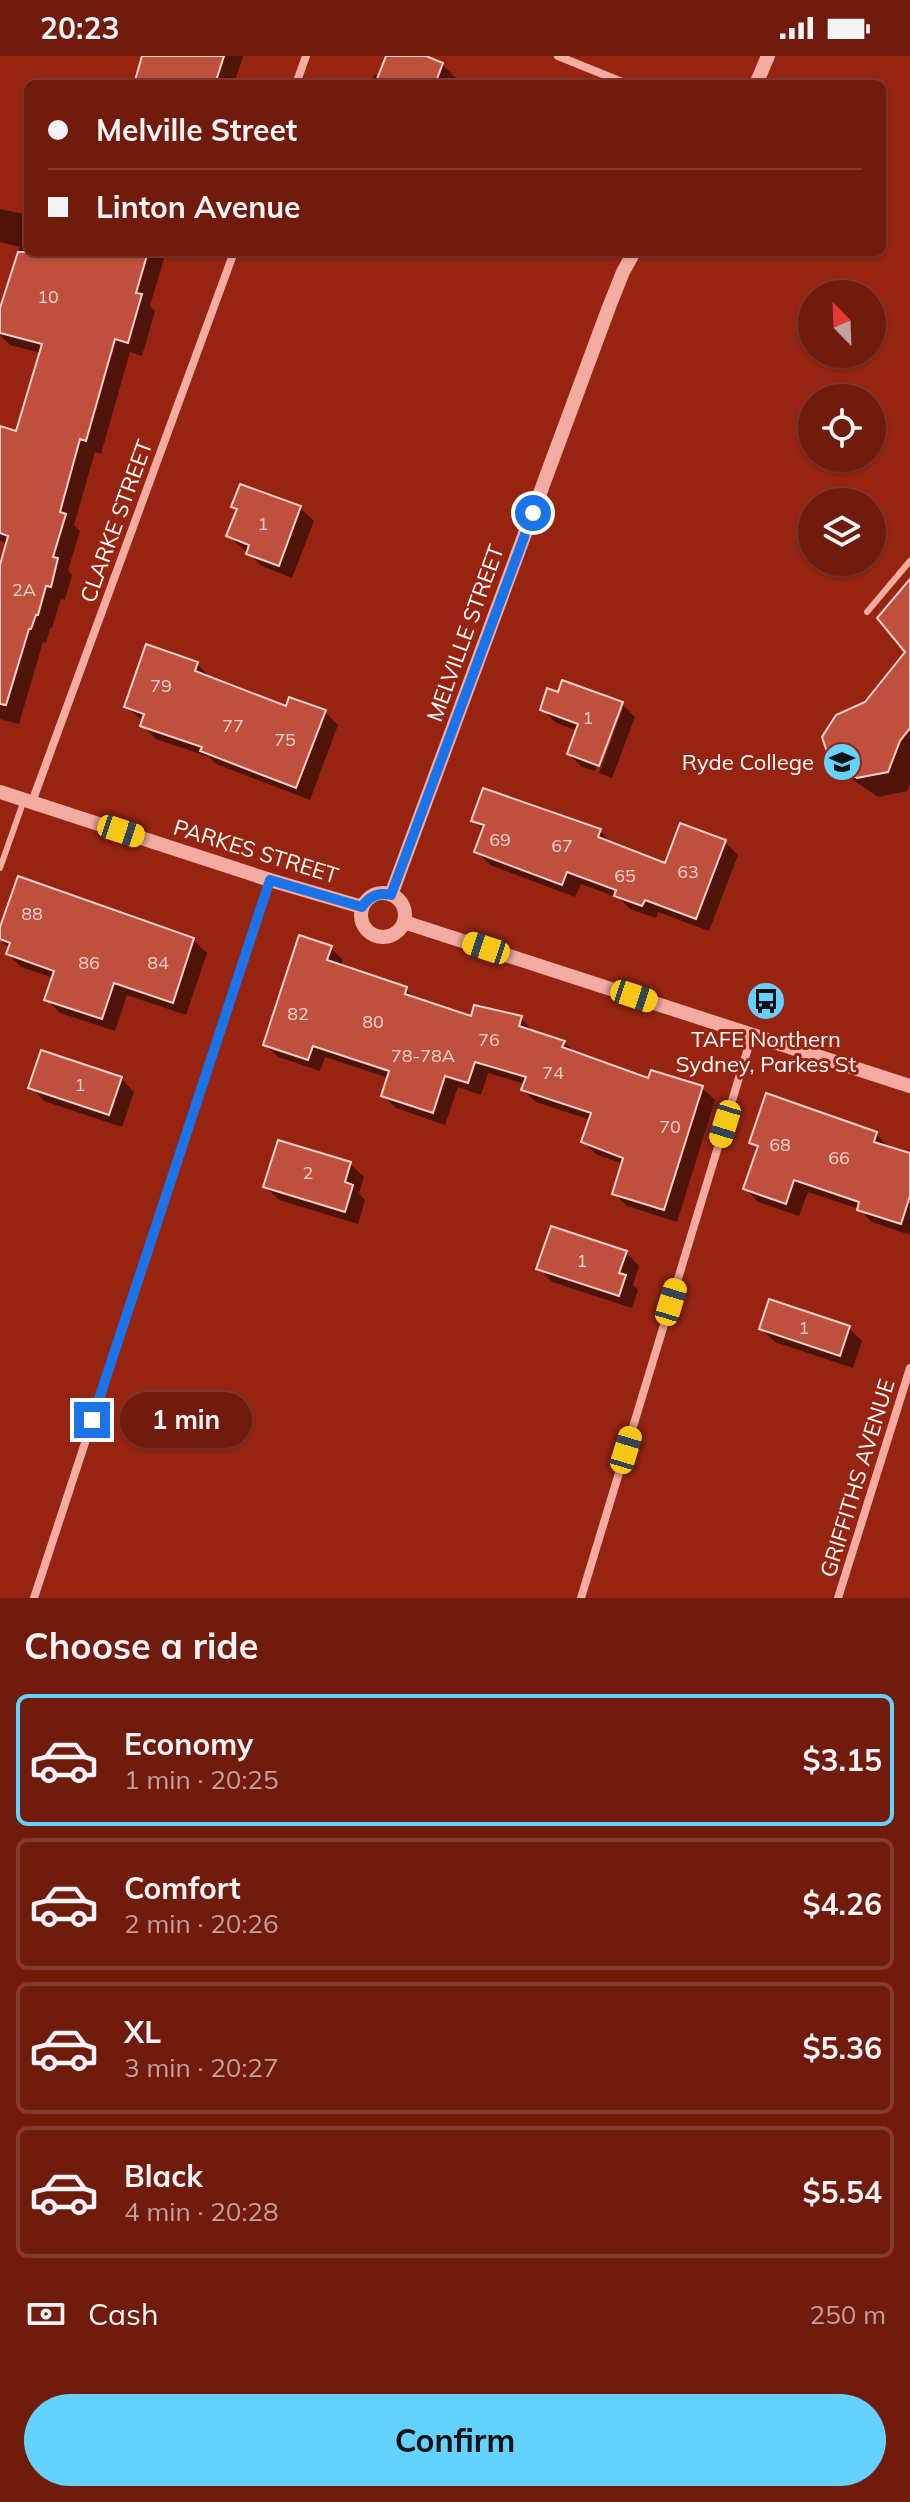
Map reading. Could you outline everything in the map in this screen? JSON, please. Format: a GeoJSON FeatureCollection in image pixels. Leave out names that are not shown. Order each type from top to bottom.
{"type":"FeatureCollection","features":[{"type":"Feature","properties":{"kind":"street"},"geometry":{"type":"LineString","coordinates":[[297,80],[306,56]]}},
{"type":"Feature","properties":{"kind":"street"},"geometry":{"type":"LineString","coordinates":[[558,56],[617,80]]}},
{"type":"Feature","properties":{"kind":"street"},"geometry":{"type":"LineString","coordinates":[[758,80],[768,56]]}},
{"type":"Feature","properties":{"kind":"street","name":"CLARKE STREET"},"geometry":{"type":"LineString","coordinates":[[28,801],[232,256]]}},
{"type":"Feature","properties":{"kind":"street","name":"MELVILLE STREET"},"geometry":{"type":"LineString","coordinates":[[391,895],[609,307],[632,256]]}},
{"type":"Feature","properties":{"kind":"street","name":"PARKES STREET"},"geometry":{"type":"LineString","coordinates":[[0,792],[362,907]]}},
{"type":"Feature","properties":{"kind":"street"},"geometry":{"type":"LineString","coordinates":[[34,1598],[270,880]]}},
{"type":"Feature","properties":{"kind":"street"},"geometry":{"type":"LineString","coordinates":[[391,895],[404,909],[404,922],[396,933],[375,936],[361,921],[362,907],[371,896],[391,895]]}},
{"type":"Feature","properties":{"kind":"street"},"geometry":{"type":"LineString","coordinates":[[404,922],[910,1086]]}},
{"type":"Feature","properties":{"kind":"street"},"geometry":{"type":"LineString","coordinates":[[581,1598],[752,1035]]}},
{"type":"Feature","properties":{"kind":"street","name":"GRIFFITHS AVENUE"},"geometry":{"type":"LineString","coordinates":[[838,1598],[910,1368]]}},
{"type":"Feature","properties":{"kind":"lane"},"geometry":{"type":"LineString","coordinates":[[867,612],[910,561]]}},
{"type":"Feature","properties":{"kind":"lane"},"geometry":{"type":"LineString","coordinates":[[0,868],[28,801]]}},
{"type":"Feature","properties":{"kind":"building"},"geometry":{"type":"Polygon","coordinates":[[[142,56],[224,56],[216,80],[135,80],[142,56]]]}},
{"type":"Feature","properties":{"kind":"building"},"geometry":{"type":"Polygon","coordinates":[[[386,56],[426,56],[443,63],[437,80],[377,80],[386,56]]]}},
{"type":"Feature","properties":{"kind":"building"},"geometry":{"type":"Polygon","coordinates":[[[18,252],[24,252],[24,256],[147,256],[136,293],[142,294],[128,343],[115,339],[86,441],[80,439],[60,512],[66,514],[53,557],[58,558],[51,587],[46,586],[38,615],[29,629],[6,705],[0,704],[0,565],[8,536],[0,533],[0,426],[16,431],[42,344],[0,333],[0,308],[18,252]]]}},
{"type":"Feature","properties":{"kind":"building"},"geometry":{"type":"Polygon","coordinates":[[[240,484],[301,506],[279,566],[246,554],[249,545],[226,536],[237,509],[231,507],[240,484]]]}},
{"type":"Feature","properties":{"kind":"building"},"geometry":{"type":"Polygon","coordinates":[[[910,579],[910,728],[900,741],[888,772],[857,778],[830,761],[822,737],[836,715],[865,702],[905,652],[877,618],[910,579]]]}},
{"type":"Feature","properties":{"kind":"building"},"geometry":{"type":"Polygon","coordinates":[[[146,644],[198,662],[195,671],[286,706],[289,697],[326,710],[296,788],[200,751],[202,747],[140,726],[144,714],[124,707],[146,644]]]}},
{"type":"Feature","properties":{"kind":"building"},"geometry":{"type":"Polygon","coordinates":[[[562,680],[623,702],[599,766],[567,754],[578,724],[540,710],[547,688],[558,692],[562,680]]]}},
{"type":"Feature","properties":{"kind":"building"},"geometry":{"type":"Polygon","coordinates":[[[483,788],[601,829],[598,837],[665,863],[680,823],[726,840],[696,919],[645,900],[642,906],[614,896],[616,890],[567,872],[562,885],[474,852],[484,825],[471,821],[483,788]]]}},
{"type":"Feature","properties":{"kind":"building"},"geometry":{"type":"Polygon","coordinates":[[[18,876],[194,938],[173,1003],[114,983],[102,1019],[44,1000],[54,971],[6,954],[10,943],[0,939],[0,927],[18,876]]]}},
{"type":"Feature","properties":{"kind":"building"},"geometry":{"type":"Polygon","coordinates":[[[299,935],[332,946],[327,960],[407,987],[405,994],[471,1016],[474,1005],[522,1016],[519,1026],[565,1041],[562,1047],[648,1078],[651,1070],[703,1086],[664,1210],[612,1194],[623,1158],[581,1142],[591,1113],[521,1090],[526,1077],[475,1062],[468,1083],[445,1076],[433,1113],[381,1096],[389,1071],[313,1046],[308,1060],[263,1045],[299,935]]]}},
{"type":"Feature","properties":{"kind":"building"},"geometry":{"type":"Polygon","coordinates":[[[41,1050],[122,1077],[109,1115],[28,1088],[41,1050]]]}},
{"type":"Feature","properties":{"kind":"building"},"geometry":{"type":"Polygon","coordinates":[[[766,1093],[877,1132],[874,1142],[910,1153],[910,1196],[901,1224],[857,1210],[859,1202],[794,1180],[786,1204],[743,1189],[758,1146],[749,1143],[766,1093]]]}},
{"type":"Feature","properties":{"kind":"building"},"geometry":{"type":"Polygon","coordinates":[[[278,1140],[351,1162],[345,1182],[353,1185],[345,1212],[263,1187],[278,1140]]]}},
{"type":"Feature","properties":{"kind":"building"},"geometry":{"type":"Polygon","coordinates":[[[551,1226],[627,1251],[619,1273],[626,1275],[619,1296],[536,1269],[551,1226]]]}},
{"type":"Feature","properties":{"kind":"building"},"geometry":{"type":"Polygon","coordinates":[[[769,1299],[850,1326],[840,1356],[759,1329],[769,1299]]]}},
{"type":"Feature","properties":{"kind":"place","name":"Ryde College"},"geometry":{"type":"Point","coordinates":[842,762]}},
{"type":"Feature","properties":{"kind":"place","name":"TAFE Northern Sydney, Parkes St"},"geometry":{"type":"Point","coordinates":[766,1001]}},
{"type":"Feature","properties":{"kind":"route"},"geometry":{"type":"LineString","coordinates":[[92,1420],[270,880],[362,907],[371,896],[391,895],[533,513]]}}]}
